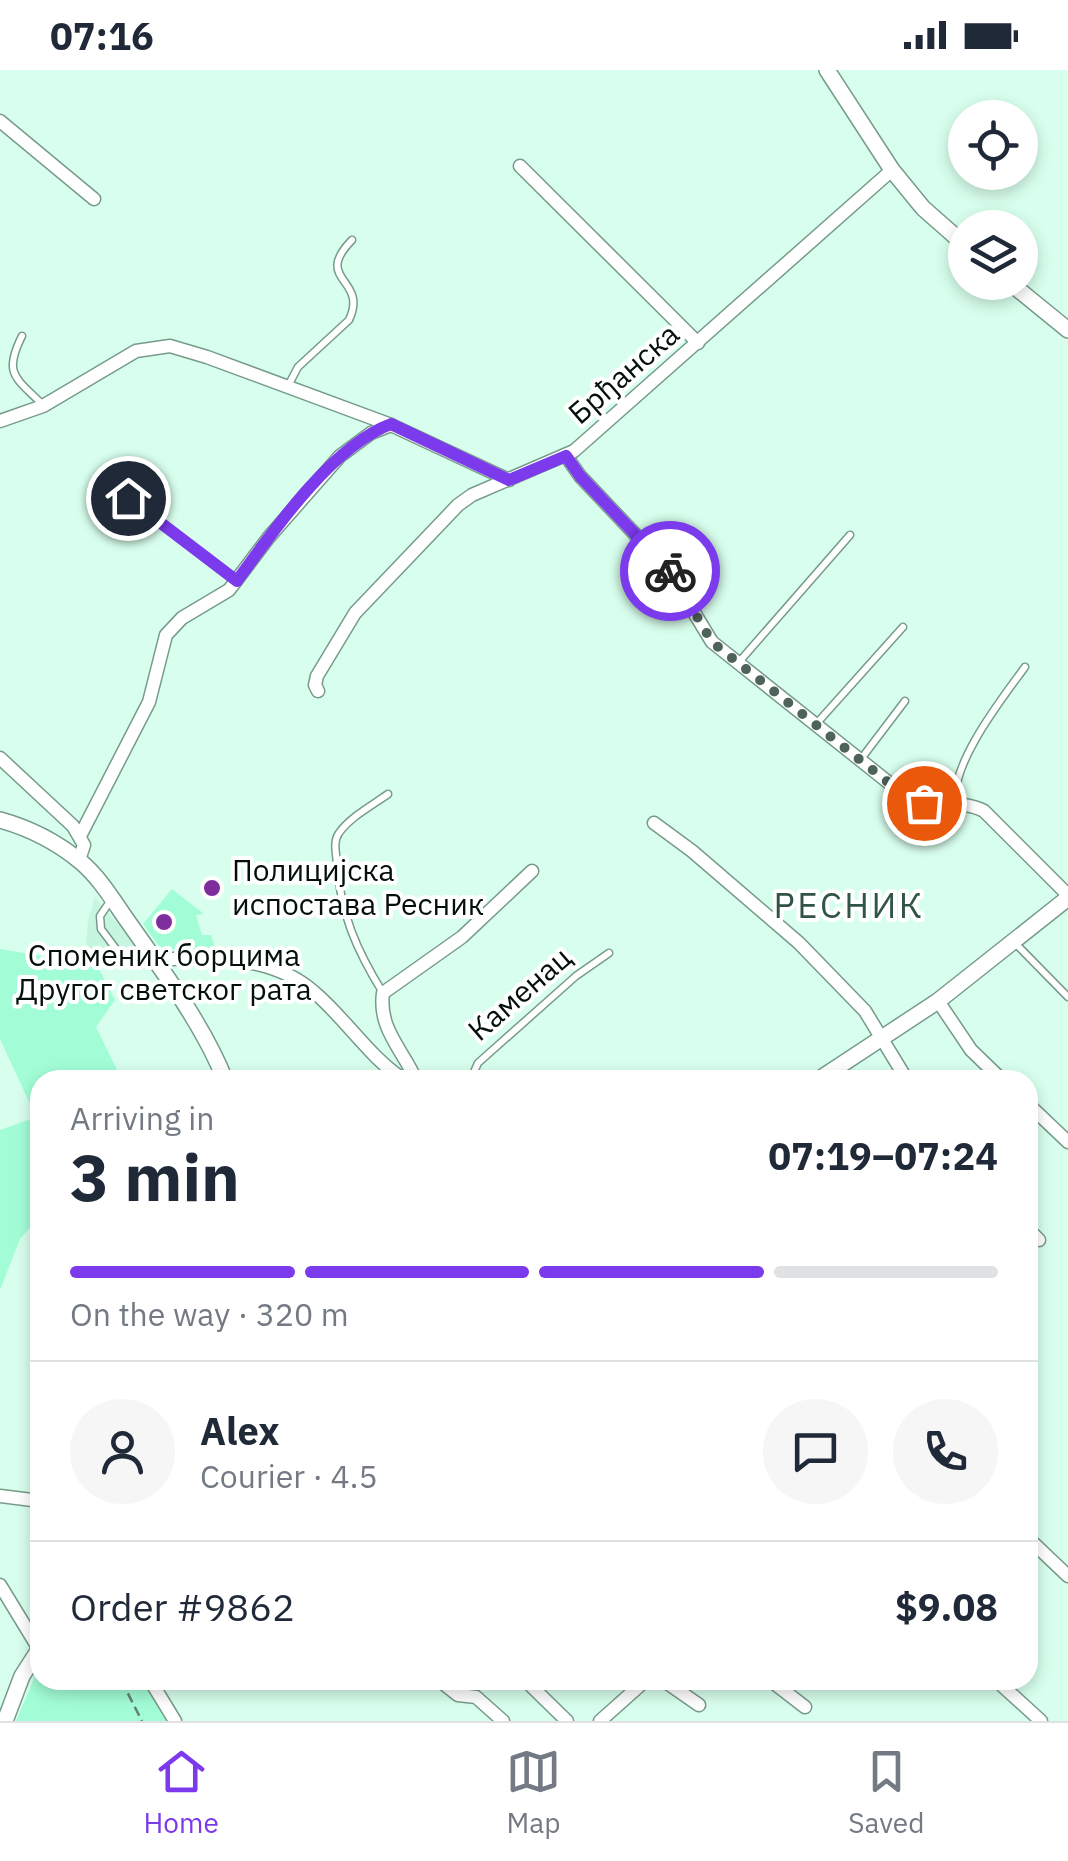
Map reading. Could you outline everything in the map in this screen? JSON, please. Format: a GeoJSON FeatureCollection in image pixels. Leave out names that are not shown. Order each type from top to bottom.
{"type":"FeatureCollection","features":[{"type":"Feature","properties":{"kind":"street"},"geometry":{"type":"LineString","coordinates":[[827,70],[892,170],[923,208],[948,230]]}},
{"type":"Feature","properties":{"kind":"street"},"geometry":{"type":"LineString","coordinates":[[0,121],[94,199]]}},
{"type":"Feature","properties":{"kind":"street"},"geometry":{"type":"LineString","coordinates":[[520,166],[698,343]]}},
{"type":"Feature","properties":{"kind":"street","name":"Брђанска"},"geometry":{"type":"LineString","coordinates":[[318,691],[317,676],[342,631],[372,594],[464,500],[566,456],[892,170]]}},
{"type":"Feature","properties":{"kind":"street"},"geometry":{"type":"LineString","coordinates":[[1031,300],[1068,330]]}},
{"type":"Feature","properties":{"kind":"street"},"geometry":{"type":"LineString","coordinates":[[0,420],[44,406],[108,366],[148,347],[178,348],[391,424],[509,480]]}},
{"type":"Feature","properties":{"kind":"street"},"geometry":{"type":"LineString","coordinates":[[80,836],[149,702],[166,635],[182,618],[207,605],[237,581],[269,537],[353,444],[391,424]]}},
{"type":"Feature","properties":{"kind":"street"},"geometry":{"type":"LineString","coordinates":[[566,456],[580,476],[668,568],[702,629],[738,664],[908,798],[984,812],[1068,897],[1015,943],[938,1000],[833,1070]]}},
{"type":"Feature","properties":{"kind":"street"},"geometry":{"type":"LineString","coordinates":[[0,758],[80,836],[83,853],[79,860]]}},
{"type":"Feature","properties":{"kind":"street"},"geometry":{"type":"LineString","coordinates":[[0,820],[26,829],[79,860],[155,960],[220,1070]]}},
{"type":"Feature","properties":{"kind":"street"},"geometry":{"type":"LineString","coordinates":[[654,822],[799,943],[866,1011],[902,1070]]}},
{"type":"Feature","properties":{"kind":"street"},"geometry":{"type":"LineString","coordinates":[[410,1070],[388,1032],[383,993],[462,936],[532,871]]}},
{"type":"Feature","properties":{"kind":"street"},"geometry":{"type":"LineString","coordinates":[[155,960],[227,958],[295,980],[312,990],[389,1070]]}},
{"type":"Feature","properties":{"kind":"street"},"geometry":{"type":"LineString","coordinates":[[938,1000],[971,1050],[992,1070]]}},
{"type":"Feature","properties":{"kind":"street"},"geometry":{"type":"LineString","coordinates":[[1038,1114],[1068,1142]]}},
{"type":"Feature","properties":{"kind":"street"},"geometry":{"type":"LineString","coordinates":[[0,1496],[30,1500]]}},
{"type":"Feature","properties":{"kind":"street"},"geometry":{"type":"LineString","coordinates":[[1038,1548],[1068,1576]]}},
{"type":"Feature","properties":{"kind":"street"},"geometry":{"type":"LineString","coordinates":[[0,1584],[30,1634]]}},
{"type":"Feature","properties":{"kind":"street"},"geometry":{"type":"LineString","coordinates":[[5,1721],[30,1663]]}},
{"type":"Feature","properties":{"kind":"street"},"geometry":{"type":"LineString","coordinates":[[156,1690],[175,1721]]}},
{"type":"Feature","properties":{"kind":"street"},"geometry":{"type":"LineString","coordinates":[[452,1690],[458,1695],[476,1697],[502,1721]]}},
{"type":"Feature","properties":{"kind":"street"},"geometry":{"type":"LineString","coordinates":[[536,1690],[566,1721]]}},
{"type":"Feature","properties":{"kind":"street"},"geometry":{"type":"LineString","coordinates":[[600,1721],[635,1690]]}},
{"type":"Feature","properties":{"kind":"street"},"geometry":{"type":"LineString","coordinates":[[677,1690],[699,1705]]}},
{"type":"Feature","properties":{"kind":"street"},"geometry":{"type":"LineString","coordinates":[[783,1690],[806,1708]]}},
{"type":"Feature","properties":{"kind":"street"},"geometry":{"type":"LineString","coordinates":[[1007,1690],[1041,1721]]}},
{"type":"Feature","properties":{"kind":"lane"},"geometry":{"type":"LineString","coordinates":[[288,387],[298,366],[349,320],[352,292],[336,264],[336,256],[352,240]]}},
{"type":"Feature","properties":{"kind":"lane"},"geometry":{"type":"LineString","coordinates":[[22,336],[11,366],[21,383],[44,406]]}},
{"type":"Feature","properties":{"kind":"lane"},"geometry":{"type":"LineString","coordinates":[[128,498],[237,581]]}},
{"type":"Feature","properties":{"kind":"lane"},"geometry":{"type":"LineString","coordinates":[[738,664],[850,535]]}},
{"type":"Feature","properties":{"kind":"lane"},"geometry":{"type":"LineString","coordinates":[[816,724],[903,627]]}},
{"type":"Feature","properties":{"kind":"lane"},"geometry":{"type":"LineString","coordinates":[[955,804],[954,791],[966,760],[1025,667]]}},
{"type":"Feature","properties":{"kind":"lane"},"geometry":{"type":"LineString","coordinates":[[861,760],[905,701]]}},
{"type":"Feature","properties":{"kind":"lane"},"geometry":{"type":"LineString","coordinates":[[383,993],[358,951],[344,913],[336,838],[388,794]]}},
{"type":"Feature","properties":{"kind":"lane"},"geometry":{"type":"LineString","coordinates":[[112,899],[100,916],[101,929],[122,957],[138,962],[155,960]]}},
{"type":"Feature","properties":{"kind":"lane"},"geometry":{"type":"LineString","coordinates":[[1015,943],[1068,998]]}},
{"type":"Feature","properties":{"kind":"lane","name":"Каменац"},"geometry":{"type":"LineString","coordinates":[[475,1070],[478,1063],[576,976],[609,953]]}},
{"type":"Feature","properties":{"kind":"path"},"geometry":{"type":"LineString","coordinates":[[126,1690],[142,1721]]}},
{"type":"Feature","properties":{"kind":"shaded area"},"geometry":{"type":"Polygon","coordinates":[[[95,897],[138,948],[151,971],[124,963],[114,969],[86,944],[95,897]]]}},
{"type":"Feature","properties":{"kind":"green space"},"geometry":{"type":"Polygon","coordinates":[[[172,889],[204,914],[196,915],[202,935],[211,935],[216,951],[161,949],[143,924],[172,889]]]}},
{"type":"Feature","properties":{"kind":"green space"},"geometry":{"type":"Polygon","coordinates":[[[0,949],[97,965],[115,1000],[96,1027],[117,1070],[30,1070],[30,1104],[0,1039],[0,949]]]}},
{"type":"Feature","properties":{"kind":"green space"},"geometry":{"type":"Polygon","coordinates":[[[30,1119],[30,1228],[20,1239],[0,1290],[0,1130],[30,1119]]]}},
{"type":"Feature","properties":{"kind":"green space"},"geometry":{"type":"Polygon","coordinates":[[[30,1688],[153,1690],[171,1721],[16,1721],[30,1688]]]}},
{"type":"Feature","properties":{"kind":"way so far"},"geometry":{"type":"LineString","coordinates":[[670,571],[712,642],[904,795],[924,803]]}},
{"type":"Feature","properties":{"kind":"place","name":"Полицијска испостава Ресник"},"geometry":{"type":"Point","coordinates":[212,888]}},
{"type":"Feature","properties":{"kind":"place","name":"Споменик борцима Другог светског рата"},"geometry":{"type":"Point","coordinates":[164,922]}},
{"type":"Feature","properties":{"kind":"district","name":"РЕСНИК"},"geometry":{"type":"Point","coordinates":[849,906]}},
{"type":"Feature","properties":{"kind":"route"},"geometry":{"type":"LineString","coordinates":[[128,498],[237,581],[330,466],[353,444],[391,424],[509,480],[566,456],[580,476],[670,571]]}}]}
